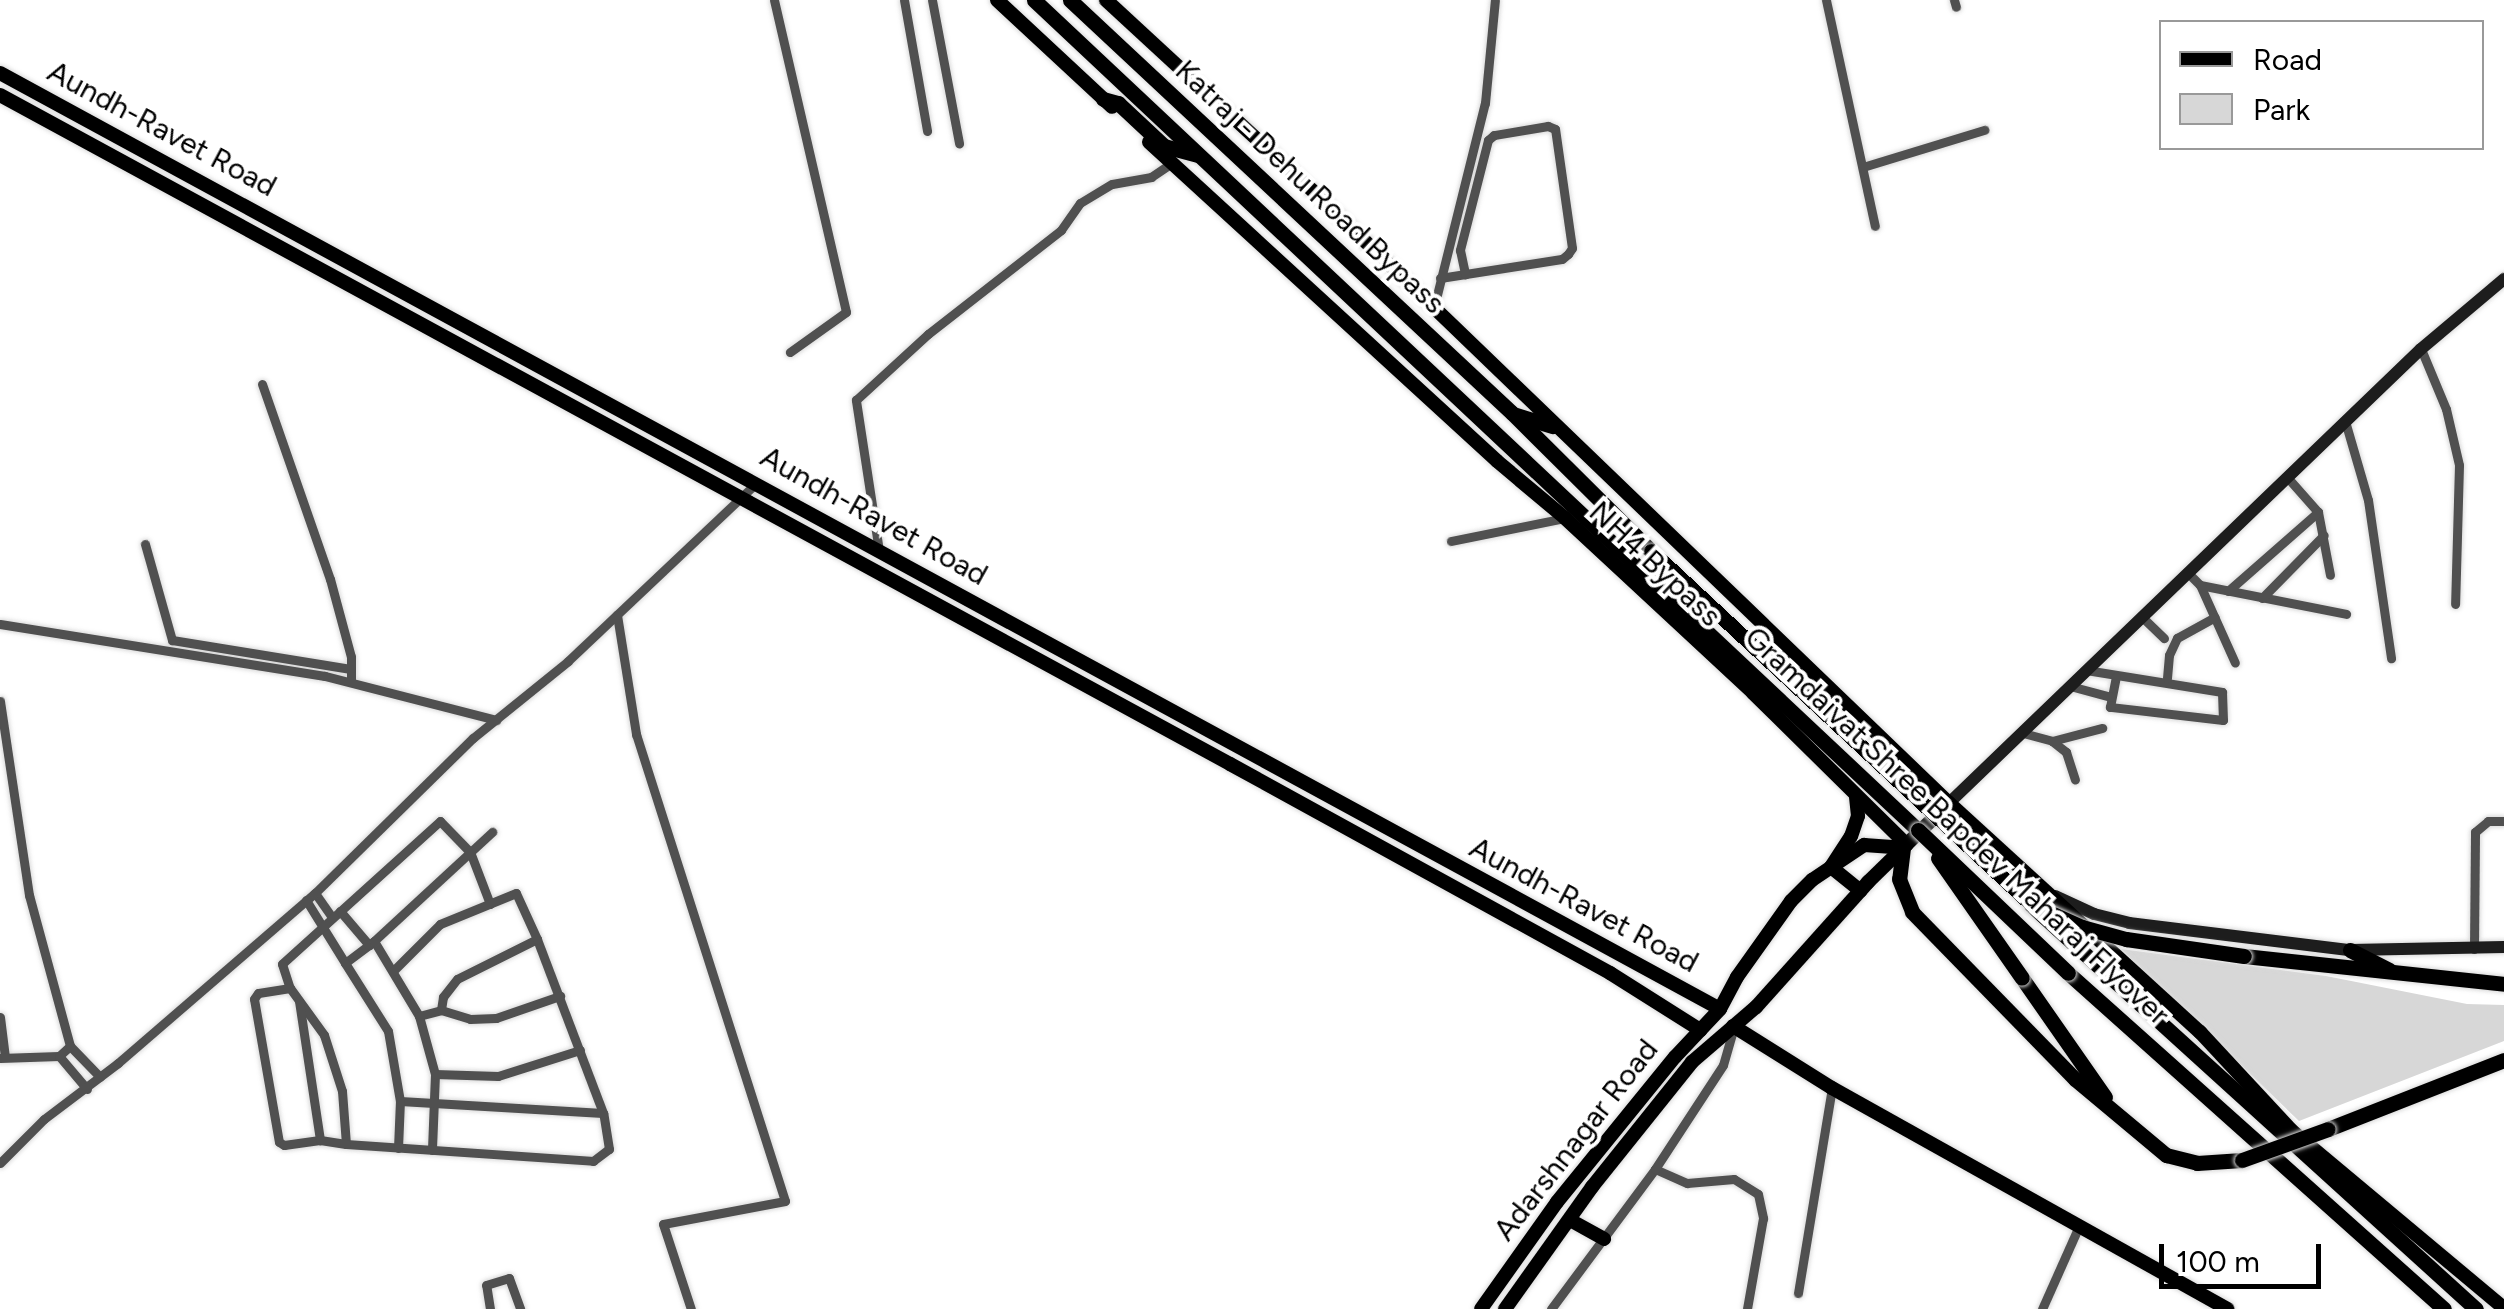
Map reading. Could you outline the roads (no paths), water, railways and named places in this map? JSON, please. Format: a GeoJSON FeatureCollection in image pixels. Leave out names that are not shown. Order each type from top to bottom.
{"type":"FeatureCollection","features":[{"type":"Feature","properties":{"kind":"highway","name":"Katraj - Dehu Road Bypass"},"geometry":{"type":"LineString","coordinates":[[1034,0],[1513,453],[1535,485]]}},
{"type":"Feature","properties":{"kind":"highway","name":"Katraj - Dehu Road Bypass"},"geometry":{"type":"LineString","coordinates":[[1070,0],[1512,413]]}},
{"type":"Feature","properties":{"kind":"highway"},"geometry":{"type":"LineString","coordinates":[[1103,98],[1118,103],[1164,146],[1201,156]]}},
{"type":"Feature","properties":{"kind":"highway"},"geometry":{"type":"LineString","coordinates":[[1512,413],[1552,426]]}},
{"type":"Feature","properties":{"kind":"highway","name":"Gramdaivat Shree Bapdev Maharaj Flyover"},"geometry":{"type":"LineString","coordinates":[[1512,413],[1646,558],[1918,830],[2068,973],[2444,1309]]}},
{"type":"Feature","properties":{"kind":"highway","name":"Gramdaivat Shree Bapdev Maharaj Flyover"},"geometry":{"type":"LineString","coordinates":[[1535,485],[1646,558],[2290,1135]]}},
{"type":"Feature","properties":{"kind":"highway"},"geometry":{"type":"LineString","coordinates":[[1918,830],[2129,1127]]}},
{"type":"Feature","properties":{"kind":"highway"},"geometry":{"type":"LineString","coordinates":[[1905,847],[1899,879],[1912,912],[2075,1079],[2129,1127],[2176,1159],[2207,1164],[2242,1160],[2504,1060]]}},
{"type":"Feature","properties":{"kind":"highway"},"geometry":{"type":"LineString","coordinates":[[2030,904],[2082,927],[2126,938],[2402,976],[2504,984]]}},
{"type":"Feature","properties":{"kind":"highway"},"geometry":{"type":"LineString","coordinates":[[2350,950],[2402,976]]}},
{"type":"Feature","properties":{"kind":"highway"},"geometry":{"type":"LineString","coordinates":[[2290,1135],[2476,1309]]}},
{"type":"Feature","properties":{"kind":"main road","name":"NH4 Bypass"},"geometry":{"type":"LineString","coordinates":[[997,0],[1172,162],[1535,485],[1565,518],[1753,693],[1905,847]]}},
{"type":"Feature","properties":{"kind":"main road"},"geometry":{"type":"LineString","coordinates":[[1106,0],[1434,308],[1552,426],[1949,803],[2200,1032],[2290,1135],[2504,1308]]}},
{"type":"Feature","properties":{"kind":"main road","name":"Aundh-Ravet Road"},"geometry":{"type":"LineString","coordinates":[[0,74],[1720,1009]]}},
{"type":"Feature","properties":{"kind":"main road","name":"Aundh-Ravet Road"},"geometry":{"type":"LineString","coordinates":[[0,95],[1610,973],[1700,1030]]}},
{"type":"Feature","properties":{"kind":"main road"},"geometry":{"type":"LineString","coordinates":[[1949,803],[2421,348],[2504,279]]}},
{"type":"Feature","properties":{"kind":"main road"},"geometry":{"type":"LineString","coordinates":[[1832,867],[1852,836],[1858,816],[1856,797]]}},
{"type":"Feature","properties":{"kind":"main road","name":"Adarshnagar Road"},"geometry":{"type":"LineString","coordinates":[[1505,1309],[1624,1144],[1692,1062],[1810,952],[1860,892],[1949,803]]}},
{"type":"Feature","properties":{"kind":"main road"},"geometry":{"type":"LineString","coordinates":[[1720,1009],[1737,977],[1791,901],[1864,845],[1905,847]]}},
{"type":"Feature","properties":{"kind":"main road"},"geometry":{"type":"LineString","coordinates":[[1832,867],[1860,892]]}},
{"type":"Feature","properties":{"kind":"main road"},"geometry":{"type":"LineString","coordinates":[[2048,893],[2094,914],[2128,923],[2350,950],[2504,948]]}},
{"type":"Feature","properties":{"kind":"main road","name":"Adarshnagar Road"},"geometry":{"type":"LineString","coordinates":[[1481,1309],[1557,1202],[1720,1009]]}},
{"type":"Feature","properties":{"kind":"main road"},"geometry":{"type":"LineString","coordinates":[[1733,1026],[1832,1088],[2227,1309]]}},
{"type":"Feature","properties":{"kind":"main road"},"geometry":{"type":"LineString","coordinates":[[1570,1220],[1604,1240]]}},
{"type":"Feature","properties":{"kind":"street"},"geometry":{"type":"LineString","coordinates":[[774,0],[846,312],[790,352]]}},
{"type":"Feature","properties":{"kind":"street"},"geometry":{"type":"LineString","coordinates":[[904,0],[927,131]]}},
{"type":"Feature","properties":{"kind":"street"},"geometry":{"type":"LineString","coordinates":[[932,0],[959,143]]}},
{"type":"Feature","properties":{"kind":"street"},"geometry":{"type":"LineString","coordinates":[[1434,308],[1485,103],[1496,0]]}},
{"type":"Feature","properties":{"kind":"street"},"geometry":{"type":"LineString","coordinates":[[1826,0],[1875,226]]}},
{"type":"Feature","properties":{"kind":"street"},"geometry":{"type":"LineString","coordinates":[[1440,278],[1465,274],[1568,254],[1572,248],[1555,130],[1548,126],[1494,135],[1488,140],[1460,250],[1465,274]]}},
{"type":"Feature","properties":{"kind":"street"},"geometry":{"type":"LineString","coordinates":[[1863,167],[1984,130]]}},
{"type":"Feature","properties":{"kind":"street"},"geometry":{"type":"LineString","coordinates":[[879,550],[856,400],[928,334],[1061,230],[1080,203],[1112,184],[1151,177],[1172,162]]}},
{"type":"Feature","properties":{"kind":"street"},"geometry":{"type":"LineString","coordinates":[[2421,348],[2446,409],[2459,466],[2455,604]]}},
{"type":"Feature","properties":{"kind":"street"},"geometry":{"type":"LineString","coordinates":[[262,384],[330,579],[351,682]]}},
{"type":"Feature","properties":{"kind":"street"},"geometry":{"type":"LineString","coordinates":[[2345,421],[2368,500],[2391,658]]}},
{"type":"Feature","properties":{"kind":"street"},"geometry":{"type":"LineString","coordinates":[[2287,477],[2318,512],[2330,576]]}},
{"type":"Feature","properties":{"kind":"street"},"geometry":{"type":"LineString","coordinates":[[0,1163],[44,1119],[87,1088],[310,897],[496,720],[618,616],[756,482]]}},
{"type":"Feature","properties":{"kind":"street"},"geometry":{"type":"LineString","coordinates":[[2228,591],[2318,512]]}},
{"type":"Feature","properties":{"kind":"street"},"geometry":{"type":"LineString","coordinates":[[1451,541],[1565,518]]}},
{"type":"Feature","properties":{"kind":"street"},"geometry":{"type":"LineString","coordinates":[[2262,598],[2324,535]]}},
{"type":"Feature","properties":{"kind":"street"},"geometry":{"type":"LineString","coordinates":[[145,544],[172,640],[351,669]]}},
{"type":"Feature","properties":{"kind":"street"},"geometry":{"type":"LineString","coordinates":[[2187,572],[2200,585],[2235,663]]}},
{"type":"Feature","properties":{"kind":"street"},"geometry":{"type":"LineString","coordinates":[[2200,585],[2346,614]]}},
{"type":"Feature","properties":{"kind":"street"},"geometry":{"type":"LineString","coordinates":[[618,616],[636,734],[785,1201],[663,1224],[691,1309]]}},
{"type":"Feature","properties":{"kind":"street"},"geometry":{"type":"LineString","coordinates":[[2140,616],[2164,638]]}},
{"type":"Feature","properties":{"kind":"street"},"geometry":{"type":"LineString","coordinates":[[2167,678],[2168,655],[2176,638],[2215,616]]}},
{"type":"Feature","properties":{"kind":"street"},"geometry":{"type":"LineString","coordinates":[[0,624],[351,682],[496,720]]}},
{"type":"Feature","properties":{"kind":"street"},"geometry":{"type":"LineString","coordinates":[[2086,670],[2222,692],[2223,720],[2110,707],[2116,677]]}},
{"type":"Feature","properties":{"kind":"street"},"geometry":{"type":"LineString","coordinates":[[2068,686],[2112,697]]}},
{"type":"Feature","properties":{"kind":"street"},"geometry":{"type":"LineString","coordinates":[[0,701],[29,895],[70,1046],[100,1077]]}},
{"type":"Feature","properties":{"kind":"street"},"geometry":{"type":"LineString","coordinates":[[2052,741],[2102,728]]}},
{"type":"Feature","properties":{"kind":"street"},"geometry":{"type":"LineString","coordinates":[[2023,732],[2052,741],[2066,752],[2075,780]]}},
{"type":"Feature","properties":{"kind":"street"},"geometry":{"type":"LineString","coordinates":[[346,1144],[342,1091],[331,1055],[316,1020],[290,988],[282,964],[440,821],[446,822],[470,852],[490,904]]}},
{"type":"Feature","properties":{"kind":"street"},"geometry":{"type":"LineString","coordinates":[[2474,949],[2475,832],[2488,821],[2504,821]]}},
{"type":"Feature","properties":{"kind":"street"},"geometry":{"type":"LineString","coordinates":[[344,963],[372,943],[492,832]]}},
{"type":"Feature","properties":{"kind":"street"},"geometry":{"type":"LineString","coordinates":[[290,988],[258,993],[254,999],[279,1142],[284,1145],[320,1140],[592,1162],[608,1149],[604,1113],[520,894],[434,928],[393,971]]}},
{"type":"Feature","properties":{"kind":"street"},"geometry":{"type":"LineString","coordinates":[[310,897],[372,943],[419,1016],[434,1074],[432,1150]]}},
{"type":"Feature","properties":{"kind":"street"},"geometry":{"type":"LineString","coordinates":[[310,897],[325,937],[388,1032],[400,1101],[398,1148]]}},
{"type":"Feature","properties":{"kind":"street"},"geometry":{"type":"LineString","coordinates":[[441,1010],[443,996],[457,979],[537,938]]}},
{"type":"Feature","properties":{"kind":"street"},"geometry":{"type":"LineString","coordinates":[[419,1016],[441,1010],[470,1019],[496,1018],[560,996]]}},
{"type":"Feature","properties":{"kind":"street"},"geometry":{"type":"LineString","coordinates":[[299,1000],[320,1140]]}},
{"type":"Feature","properties":{"kind":"street"},"geometry":{"type":"LineString","coordinates":[[0,1017],[2,1057],[59,1056],[70,1046]]}},
{"type":"Feature","properties":{"kind":"street"},"geometry":{"type":"LineString","coordinates":[[1550,1309],[1604,1240],[1723,1065],[1733,1026]]}},
{"type":"Feature","properties":{"kind":"street"},"geometry":{"type":"LineString","coordinates":[[434,1074],[498,1076],[580,1050]]}},
{"type":"Feature","properties":{"kind":"street"},"geometry":{"type":"LineString","coordinates":[[59,1056],[87,1088]]}},
{"type":"Feature","properties":{"kind":"street"},"geometry":{"type":"LineString","coordinates":[[1798,1293],[1832,1088]]}},
{"type":"Feature","properties":{"kind":"street"},"geometry":{"type":"LineString","coordinates":[[400,1101],[604,1113]]}},
{"type":"Feature","properties":{"kind":"street"},"geometry":{"type":"LineString","coordinates":[[1655,1168],[1688,1183],[1734,1178],[1758,1194],[1763,1218],[1747,1309]]}},
{"type":"Feature","properties":{"kind":"street"},"geometry":{"type":"LineString","coordinates":[[2042,1309],[2078,1228]]}},
{"type":"Feature","properties":{"kind":"street"},"geometry":{"type":"LineString","coordinates":[[490,1309],[486,1286],[509,1278],[520,1309]]}}]}
